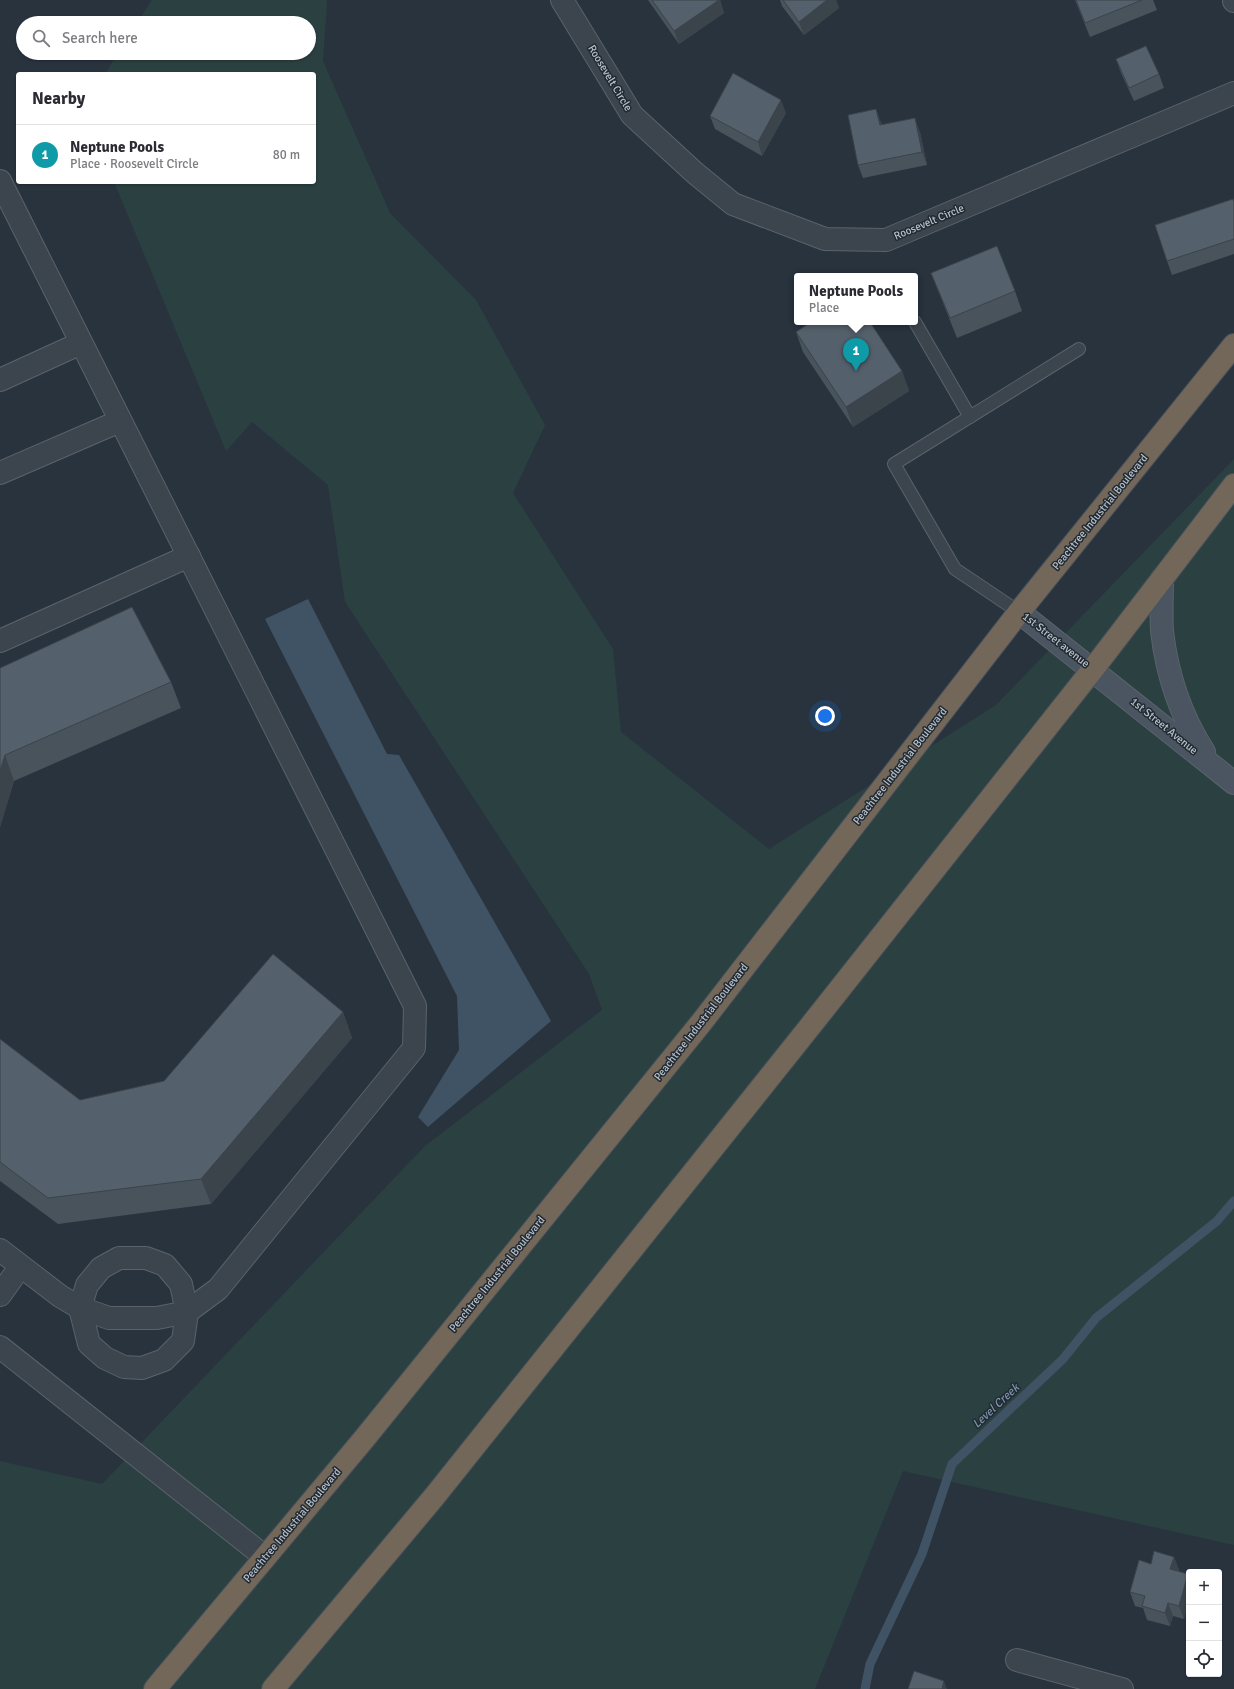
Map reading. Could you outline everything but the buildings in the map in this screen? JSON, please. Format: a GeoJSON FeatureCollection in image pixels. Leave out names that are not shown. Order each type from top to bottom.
{"type":"FeatureCollection","features":[{"type":"Feature","properties":{"kind":"highway","name":"Peachtree Industrial Boulevard"},"geometry":{"type":"LineString","coordinates":[[155,1689],[364,1439],[701,1023],[1019,612],[1234,346]]}},
{"type":"Feature","properties":{"kind":"highway"},"geometry":{"type":"LineString","coordinates":[[273,1689],[444,1484],[818,1017],[1093,669],[1234,485]]}},
{"type":"Feature","properties":{"kind":"street","name":"Roosevelt Circle"},"geometry":{"type":"LineString","coordinates":[[562,0],[632,115],[695,173],[733,204],[826,239],[886,240],[1234,93]]}},
{"type":"Feature","properties":{"kind":"street"},"geometry":{"type":"LineString","coordinates":[[0,181],[415,1006],[414,1048],[218,1289],[187,1312],[157,1318],[108,1318],[80,1308],[60,1296],[20,1267],[0,1250]]}},
{"type":"Feature","properties":{"kind":"street"},"geometry":{"type":"LineString","coordinates":[[0,380],[81,343]]}},
{"type":"Feature","properties":{"kind":"street"},"geometry":{"type":"LineString","coordinates":[[0,473],[120,421]]}},
{"type":"Feature","properties":{"kind":"street"},"geometry":{"type":"LineString","coordinates":[[0,641],[188,556]]}},
{"type":"Feature","properties":{"kind":"street"},"geometry":{"type":"LineString","coordinates":[[1162,579],[1162,631],[1174,692],[1188,723],[1211,764]]}},
{"type":"Feature","properties":{"kind":"street","name":"1st Street avenue"},"geometry":{"type":"LineString","coordinates":[[1019,612],[1093,669]]}},
{"type":"Feature","properties":{"kind":"street","name":"1st Street Avenue"},"geometry":{"type":"LineString","coordinates":[[1093,669],[1234,783]]}},
{"type":"Feature","properties":{"kind":"street"},"geometry":{"type":"LineString","coordinates":[[119,1258],[146,1258],[165,1265],[181,1284],[187,1312],[183,1341],[164,1360],[142,1368],[124,1367],[105,1358],[89,1344],[80,1308],[87,1285],[101,1268],[119,1258]]}},
{"type":"Feature","properties":{"kind":"street"},"geometry":{"type":"LineString","coordinates":[[0,1296],[20,1267]]}},
{"type":"Feature","properties":{"kind":"street"},"geometry":{"type":"LineString","coordinates":[[0,1347],[265,1557]]}},
{"type":"Feature","properties":{"kind":"street"},"geometry":{"type":"LineString","coordinates":[[1017,1660],[1122,1689]]}},
{"type":"Feature","properties":{"kind":"lane"},"geometry":{"type":"LineString","coordinates":[[917,325],[970,417]]}},
{"type":"Feature","properties":{"kind":"lane"},"geometry":{"type":"LineString","coordinates":[[1019,612],[956,569],[894,464],[1079,349]]}},
{"type":"Feature","properties":{"kind":"green space"},"geometry":{"type":"Polygon","coordinates":[[[152,0],[327,0],[323,61],[390,213],[476,300],[545,425],[513,493],[613,649],[621,732],[769,849],[996,705],[1234,459],[1234,1545],[903,1471],[815,1689],[0,1689],[0,1461],[102,1484],[425,1146],[602,1010],[589,974],[345,602],[328,485],[252,422],[226,451],[115,184],[316,184],[316,72],[106,72],[114,60],[316,60],[316,16],[142,16],[152,0]]]}},
{"type":"Feature","properties":{"kind":"water"},"geometry":{"type":"Polygon","coordinates":[[[308,599],[387,754],[399,755],[551,1021],[428,1127],[418,1117],[459,1050],[457,996],[265,619],[308,599]]]}},
{"type":"Feature","properties":{"kind":"waterway","name":"Level Creek"},"geometry":{"type":"LineString","coordinates":[[865,1689],[870,1664],[922,1554],[952,1464],[1063,1359],[1096,1318],[1217,1221],[1234,1201]]}},
{"type":"Feature","properties":{"kind":"place","name":"Neptune Pools"},"geometry":{"type":"Point","coordinates":[856,371]}}]}
